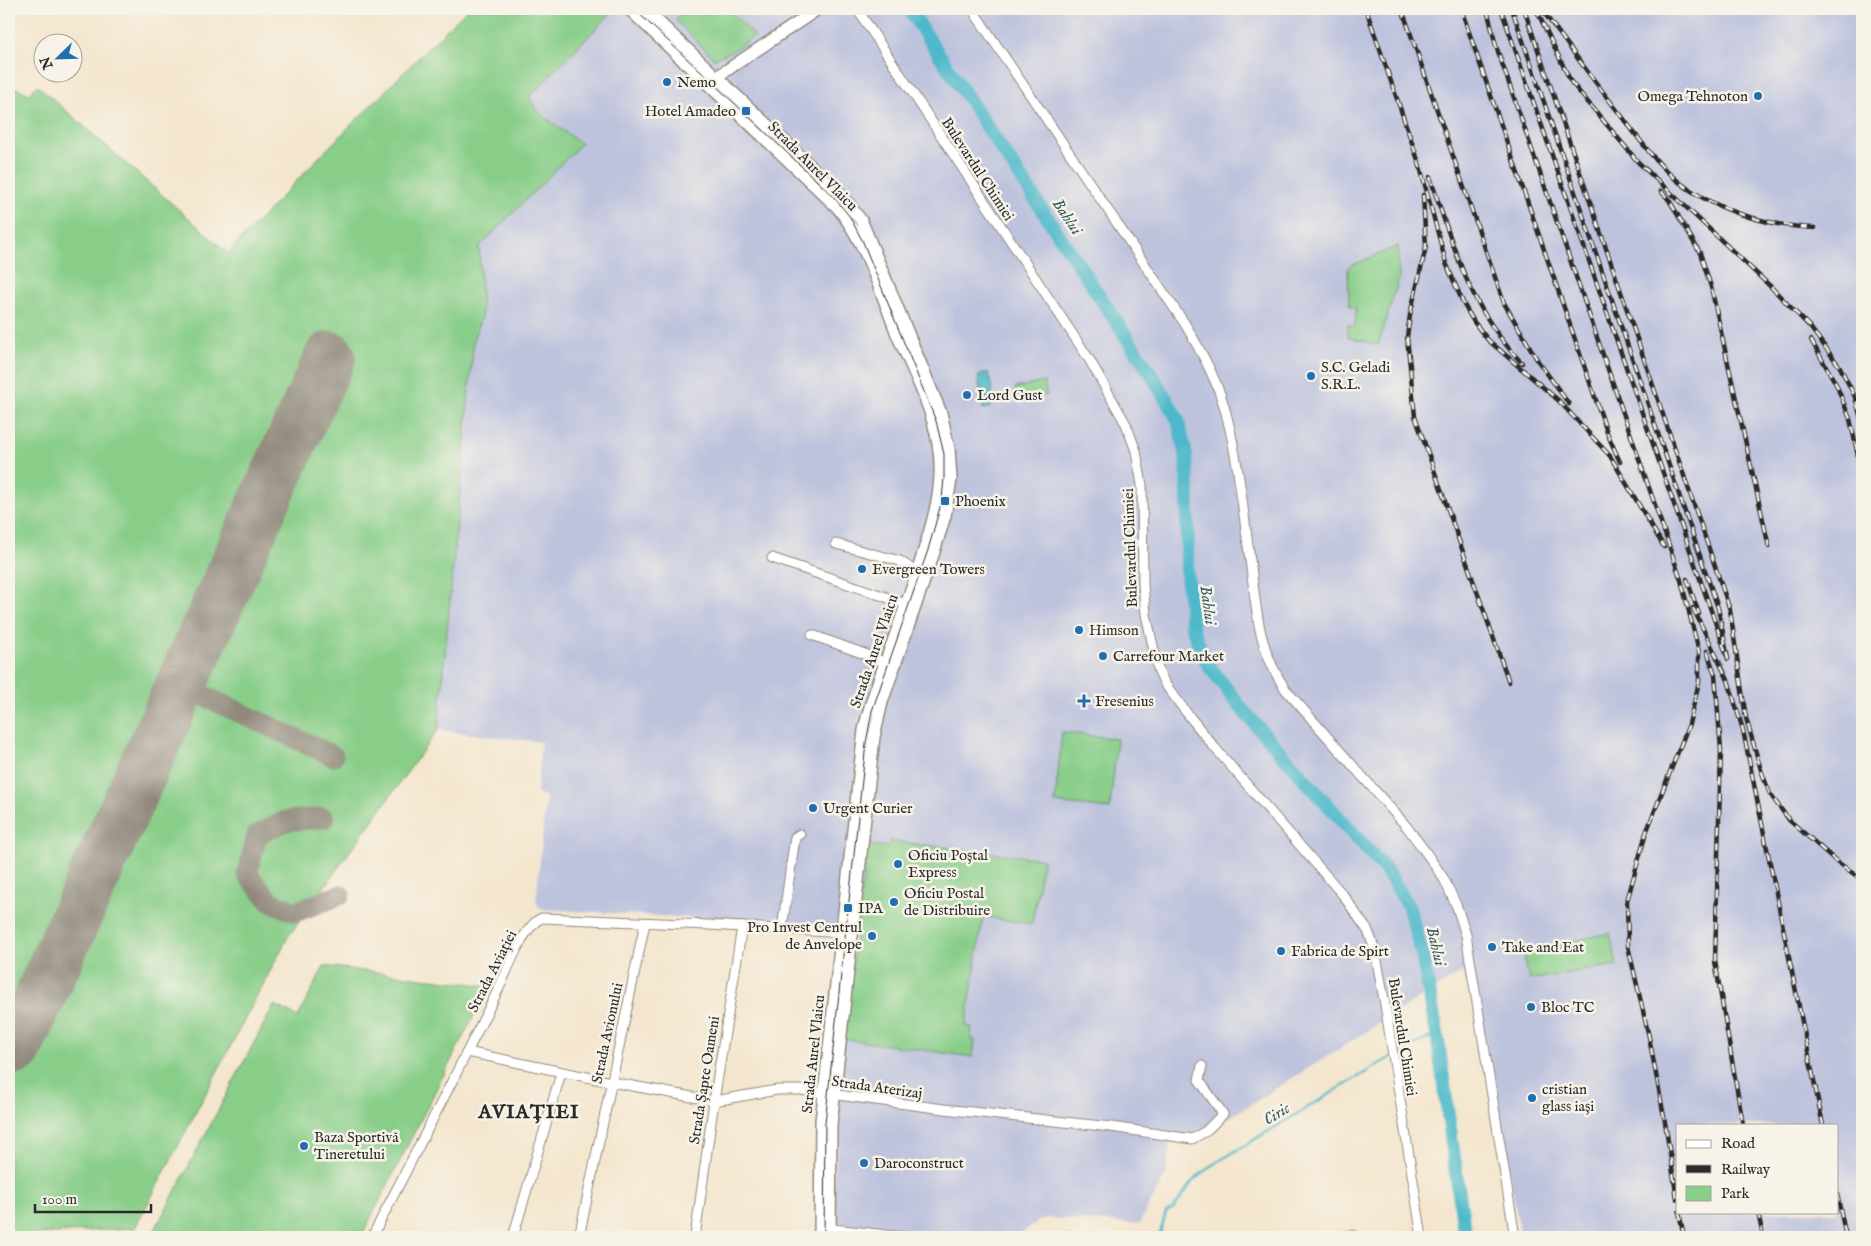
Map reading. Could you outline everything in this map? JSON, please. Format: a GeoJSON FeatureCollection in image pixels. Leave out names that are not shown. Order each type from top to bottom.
{"type":"FeatureCollection","features":[{"type":"Feature","properties":{"kind":"main road","name":"Strada Aurel Vlaicu"},"geometry":{"type":"LineString","coordinates":[[629,9],[841,195],[861,220],[941,414],[949,449],[951,479],[949,498],[934,552],[911,606]]}},
{"type":"Feature","properties":{"kind":"main road","name":"Strada Aurel Vlaicu"},"geometry":{"type":"LineString","coordinates":[[645,9],[713,82],[838,208],[853,228],[928,407],[938,442],[940,467],[938,501],[917,573],[911,606],[900,645],[870,705],[864,730],[847,933],[829,1094],[820,1146],[825,1233]]}},
{"type":"Feature","properties":{"kind":"main road"},"geometry":{"type":"LineString","coordinates":[[713,82],[818,9]]}},
{"type":"Feature","properties":{"kind":"street","name":"Bulevardul Chimiei"},"geometry":{"type":"LineString","coordinates":[[856,9],[1089,358],[1126,424],[1140,469],[1145,604],[1150,637],[1158,669],[1165,684],[1186,712],[1265,806],[1343,895],[1368,931],[1375,950],[1422,1237]]}},
{"type":"Feature","properties":{"kind":"street"},"geometry":{"type":"LineString","coordinates":[[972,9],[1174,308],[1204,356],[1218,387],[1227,417],[1258,626],[1265,652],[1276,676],[1286,690],[1407,827],[1444,879],[1457,907],[1466,935],[1515,1237]]}},
{"type":"Feature","properties":{"kind":"street"},"geometry":{"type":"LineString","coordinates":[[836,544],[900,561],[917,573]]}},
{"type":"Feature","properties":{"kind":"street"},"geometry":{"type":"LineString","coordinates":[[772,558],[911,606]]}},
{"type":"Feature","properties":{"kind":"street"},"geometry":{"type":"LineString","coordinates":[[812,635],[890,666]]}},
{"type":"Feature","properties":{"kind":"street"},"geometry":{"type":"LineString","coordinates":[[782,929],[795,837],[800,834]]}},
{"type":"Feature","properties":{"kind":"street","name":"Strada Aviației"},"geometry":{"type":"LineString","coordinates":[[372,1237],[516,952],[536,920],[542,918],[847,933]]}},
{"type":"Feature","properties":{"kind":"street","name":"Strada Avionului"},"geometry":{"type":"LineString","coordinates":[[579,1237],[645,923]]}},
{"type":"Feature","properties":{"kind":"street","name":"Strada Șapte Oameni"},"geometry":{"type":"LineString","coordinates":[[695,1237],[714,1101],[742,927]]}},
{"type":"Feature","properties":{"kind":"street","name":"Strada Aterizaj"},"geometry":{"type":"LineString","coordinates":[[467,1052],[714,1101],[777,1090],[800,1090],[944,1110],[1111,1127],[1192,1139],[1206,1131],[1223,1114],[1199,1080],[1202,1066]]}},
{"type":"Feature","properties":{"kind":"street"},"geometry":{"type":"LineString","coordinates":[[513,1237],[561,1072]]}},
{"type":"Feature","properties":{"kind":"street"},"geometry":{"type":"LineString","coordinates":[[825,1233],[905,1237]]}},
{"type":"Feature","properties":{"kind":"street"},"geometry":{"type":"LineString","coordinates":[[1338,1237],[1352,1235],[1356,1237]]}},
{"type":"Feature","properties":{"kind":"shaded area"},"geometry":{"type":"Polygon","coordinates":[[[615,9],[1862,9],[1862,1237],[1521,1237],[1484,1035],[1463,971],[1194,1140],[1171,1136],[1166,1174],[1139,1224],[1046,1218],[1035,1223],[1017,1237],[956,1237],[841,1224],[828,1209],[838,1147],[837,1102],[855,931],[780,923],[541,909],[536,903],[546,797],[537,794],[541,742],[438,730],[474,337],[482,314],[479,247],[581,144],[538,112],[529,97],[615,9]]]}},
{"type":"Feature","properties":{"kind":"green space"},"geometry":{"type":"Polygon","coordinates":[[[467,9],[615,9],[529,97],[538,112],[581,144],[479,247],[482,314],[474,337],[438,730],[288,937],[135,1228],[38,1234],[33,1237],[9,1237],[9,85],[30,94],[37,85],[228,253],[327,149],[467,9]]]}},
{"type":"Feature","properties":{"kind":"green space"},"geometry":{"type":"Polygon","coordinates":[[[686,9],[728,9],[755,36],[734,50],[714,59],[675,20],[686,9]]]}},
{"type":"Feature","properties":{"kind":"green space"},"geometry":{"type":"Polygon","coordinates":[[[1398,246],[1399,279],[1378,345],[1348,337],[1348,325],[1355,326],[1356,308],[1349,306],[1348,267],[1398,246]]]}},
{"type":"Feature","properties":{"kind":"green space"},"geometry":{"type":"Polygon","coordinates":[[[1044,382],[1047,395],[1018,401],[1015,388],[1044,382]]]}},
{"type":"Feature","properties":{"kind":"green space"},"geometry":{"type":"Polygon","coordinates":[[[1062,732],[1117,739],[1110,809],[1055,803],[1062,732]]]}},
{"type":"Feature","properties":{"kind":"green space"},"geometry":{"type":"Polygon","coordinates":[[[890,841],[1043,859],[1032,924],[983,917],[966,1026],[972,1027],[971,1040],[975,1040],[973,1057],[843,1039],[867,845],[889,847],[890,841]]]}},
{"type":"Feature","properties":{"kind":"green space"},"geometry":{"type":"Polygon","coordinates":[[[1610,933],[1617,965],[1529,980],[1523,951],[1610,933]]]}},
{"type":"Feature","properties":{"kind":"green space","name":"Baza Sportivă Tineretului"},"geometry":{"type":"Polygon","coordinates":[[[324,966],[489,986],[361,1237],[151,1237],[274,1005],[298,1017],[324,966]]]}},
{"type":"Feature","properties":{"kind":"water"},"geometry":{"type":"Polygon","coordinates":[[[988,372],[995,402],[989,408],[983,409],[978,376],[988,372]]]}},
{"type":"Feature","properties":{"kind":"waterway","name":"Bahlui"},"geometry":{"type":"LineString","coordinates":[[909,9],[1153,377],[1178,420],[1186,455],[1188,492],[1187,573],[1192,628],[1208,665],[1247,715],[1386,870],[1408,905],[1422,954],[1437,1034],[1465,1237]]}},
{"type":"Feature","properties":{"kind":"waterway","name":"Ciric"},"geometry":{"type":"LineString","coordinates":[[1396,1054],[1437,1034]]}},
{"type":"Feature","properties":{"kind":"waterway","name":"Ciric"},"geometry":{"type":"LineString","coordinates":[[1154,1237],[1160,1234],[1166,1212],[1174,1208],[1192,1182],[1209,1167],[1391,1057]]}},
{"type":"Feature","properties":{"kind":"waterway","name":"Ciric"},"geometry":{"type":"LineString","coordinates":[[1048,1237],[1069,1237]]}},
{"type":"Feature","properties":{"kind":"taxiway"},"geometry":{"type":"LineString","coordinates":[[181,685],[333,756]]}},
{"type":"Feature","properties":{"kind":"taxiway"},"geometry":{"type":"LineString","coordinates":[[324,818],[286,821],[257,835],[247,874],[270,901],[295,912],[340,895]]}},
{"type":"Feature","properties":{"kind":"runway"},"geometry":{"type":"LineString","coordinates":[[16,1049],[330,357]]}},
{"type":"Feature","properties":{"kind":"tram line"},"geometry":{"type":"LineString","coordinates":[[634,9],[833,196],[850,217],[863,242],[936,421],[944,454],[942,500],[928,550],[872,711],[866,743],[825,1123],[824,1237]]}},
{"type":"Feature","properties":{"kind":"railway"},"geometry":{"type":"LineString","coordinates":[[1366,9],[1419,163],[1446,263],[1464,305],[1488,340],[1558,400],[1610,456],[1664,547]]}},
{"type":"Feature","properties":{"kind":"railway"},"geometry":{"type":"LineString","coordinates":[[1402,9],[1504,303],[1538,361],[1569,404]]}},
{"type":"Feature","properties":{"kind":"railway"},"geometry":{"type":"LineString","coordinates":[[1461,9],[1608,435],[1620,462]]}},
{"type":"Feature","properties":{"kind":"railway"},"geometry":{"type":"LineString","coordinates":[[1487,9],[1496,46],[1681,580],[1699,652],[1699,682],[1689,724],[1646,833],[1627,901],[1628,946],[1649,1037],[1676,1193]]}},
{"type":"Feature","properties":{"kind":"railway"},"geometry":{"type":"LineString","coordinates":[[1501,9],[1728,659],[1718,608],[1512,9]]}},
{"type":"Feature","properties":{"kind":"railway"},"geometry":{"type":"LineString","coordinates":[[1524,9],[1730,610],[1746,718],[1770,794],[1789,820],[1835,860],[1862,880]]}},
{"type":"Feature","properties":{"kind":"railway"},"geometry":{"type":"LineString","coordinates":[[1536,9],[1571,82],[1638,162],[1771,287],[1810,327],[1840,367],[1855,397],[1862,422]]}},
{"type":"Feature","properties":{"kind":"railway"},"geometry":{"type":"LineString","coordinates":[[1541,9],[1641,142],[1659,164],[1673,177],[1704,198],[1740,214],[1777,224],[1815,228]]}},
{"type":"Feature","properties":{"kind":"railway"},"geometry":{"type":"LineString","coordinates":[[1430,177],[1455,252],[1476,298],[1488,320],[1522,363]]}},
{"type":"Feature","properties":{"kind":"railway"},"geometry":{"type":"LineString","coordinates":[[1661,191],[1669,200],[1700,253],[1711,287],[1769,547]]}},
{"type":"Feature","properties":{"kind":"railway"},"geometry":{"type":"LineString","coordinates":[[1423,195],[1426,247],[1410,315],[1407,337],[1415,416],[1509,682]]}},
{"type":"Feature","properties":{"kind":"railway"},"geometry":{"type":"LineString","coordinates":[[1811,340],[1836,384],[1850,419],[1862,474]]}},
{"type":"Feature","properties":{"kind":"railway"},"geometry":{"type":"LineString","coordinates":[[1687,579],[1699,614]]}},
{"type":"Feature","properties":{"kind":"railway"},"geometry":{"type":"LineString","coordinates":[[1693,608],[1728,680],[1743,730],[1823,1124]]}},
{"type":"Feature","properties":{"kind":"railway"},"geometry":{"type":"LineString","coordinates":[[1707,651],[1715,675],[1721,750],[1715,961],[1743,1124]]}},
{"type":"Feature","properties":{"kind":"railway"},"geometry":{"type":"LineString","coordinates":[[1838,1199],[1846,1237]]}},
{"type":"Feature","properties":{"kind":"railway"},"geometry":{"type":"LineString","coordinates":[[1679,1214],[1684,1237]]}},
{"type":"Feature","properties":{"kind":"railway"},"geometry":{"type":"LineString","coordinates":[[1758,1214],[1763,1237]]}},
{"type":"Feature","properties":{"kind":"place","name":"Nemo"},"geometry":{"type":"Point","coordinates":[667,82]}},
{"type":"Feature","properties":{"kind":"place","name":"Omega Tehnoton"},"geometry":{"type":"Point","coordinates":[1758,96]}},
{"type":"Feature","properties":{"kind":"place","name":"Hotel Amadeo"},"geometry":{"type":"Point","coordinates":[746,111]}},
{"type":"Feature","properties":{"kind":"place","name":"S.C. Geladi S.R.L."},"geometry":{"type":"Point","coordinates":[1311,376]}},
{"type":"Feature","properties":{"kind":"place","name":"Lord Gust"},"geometry":{"type":"Point","coordinates":[967,395]}},
{"type":"Feature","properties":{"kind":"place","name":"Phoenix"},"geometry":{"type":"Point","coordinates":[945,501]}},
{"type":"Feature","properties":{"kind":"place","name":"Evergreen Towers"},"geometry":{"type":"Point","coordinates":[862,569]}},
{"type":"Feature","properties":{"kind":"place","name":"Himson"},"geometry":{"type":"Point","coordinates":[1079,630]}},
{"type":"Feature","properties":{"kind":"place","name":"Carrefour Market"},"geometry":{"type":"Point","coordinates":[1103,656]}},
{"type":"Feature","properties":{"kind":"place","name":"Fresenius"},"geometry":{"type":"Point","coordinates":[1084,701]}},
{"type":"Feature","properties":{"kind":"place","name":"Urgent Curier"},"geometry":{"type":"Point","coordinates":[813,808]}},
{"type":"Feature","properties":{"kind":"place","name":"Oficiu Poștal Express"},"geometry":{"type":"Point","coordinates":[898,864]}},
{"type":"Feature","properties":{"kind":"place","name":"Oficiu Postal de Distribuire"},"geometry":{"type":"Point","coordinates":[894,902]}},
{"type":"Feature","properties":{"kind":"place","name":"IPA"},"geometry":{"type":"Point","coordinates":[848,908]}},
{"type":"Feature","properties":{"kind":"place","name":"Pro Invest Centrul de Anvelope"},"geometry":{"type":"Point","coordinates":[872,936]}},
{"type":"Feature","properties":{"kind":"place","name":"Take and Eat"},"geometry":{"type":"Point","coordinates":[1492,947]}},
{"type":"Feature","properties":{"kind":"place","name":"Fabrica de Spirt"},"geometry":{"type":"Point","coordinates":[1281,951]}},
{"type":"Feature","properties":{"kind":"place","name":"Bloc TC"},"geometry":{"type":"Point","coordinates":[1531,1007]}},
{"type":"Feature","properties":{"kind":"place","name":"cristian glass iași"},"geometry":{"type":"Point","coordinates":[1532,1098]}},
{"type":"Feature","properties":{"kind":"place","name":"Baza Sportivă Tineretului"},"geometry":{"type":"Point","coordinates":[304,1146]}},
{"type":"Feature","properties":{"kind":"place","name":"Daroconstruct"},"geometry":{"type":"Point","coordinates":[864,1163]}},
{"type":"Feature","properties":{"kind":"district","name":"AVIAȚIEI"},"geometry":{"type":"Point","coordinates":[529,1111]}}]}
